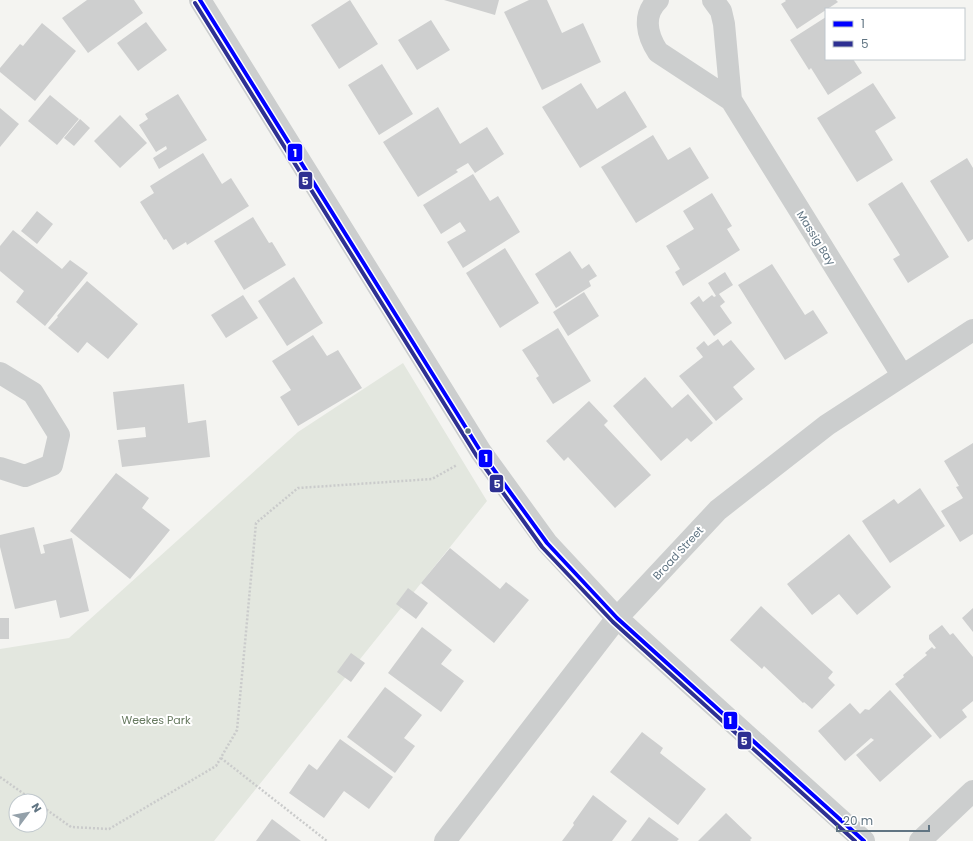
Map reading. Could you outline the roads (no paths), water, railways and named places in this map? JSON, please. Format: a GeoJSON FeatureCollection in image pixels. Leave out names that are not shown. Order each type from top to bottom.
{"type":"FeatureCollection","features":[{"type":"Feature","properties":{"kind":"street"},"geometry":{"type":"LineString","coordinates":[[200,0],[481,452],[547,543],[617,618],[864,841]]}},
{"type":"Feature","properties":{"kind":"street","name":"Massig Bay"},"geometry":{"type":"LineString","coordinates":[[658,0],[649,14],[648,28],[651,40],[658,52],[731,100],[902,375]]}},
{"type":"Feature","properties":{"kind":"street","name":"Massig Bay"},"geometry":{"type":"LineString","coordinates":[[713,0],[721,11],[724,24],[731,100]]}},
{"type":"Feature","properties":{"kind":"street","name":"Broad Street"},"geometry":{"type":"LineString","coordinates":[[445,841],[617,618],[718,510],[827,425],[973,330]]}},
{"type":"Feature","properties":{"kind":"street"},"geometry":{"type":"LineString","coordinates":[[0,373],[33,393],[59,435],[52,465],[25,476],[0,468]]}},
{"type":"Feature","properties":{"kind":"street"},"geometry":{"type":"LineString","coordinates":[[920,841],[973,792]]}},
{"type":"Feature","properties":{"kind":"park label","name":"Weekes Park"},"geometry":{"type":"Point","coordinates":[156,720]}}]}
